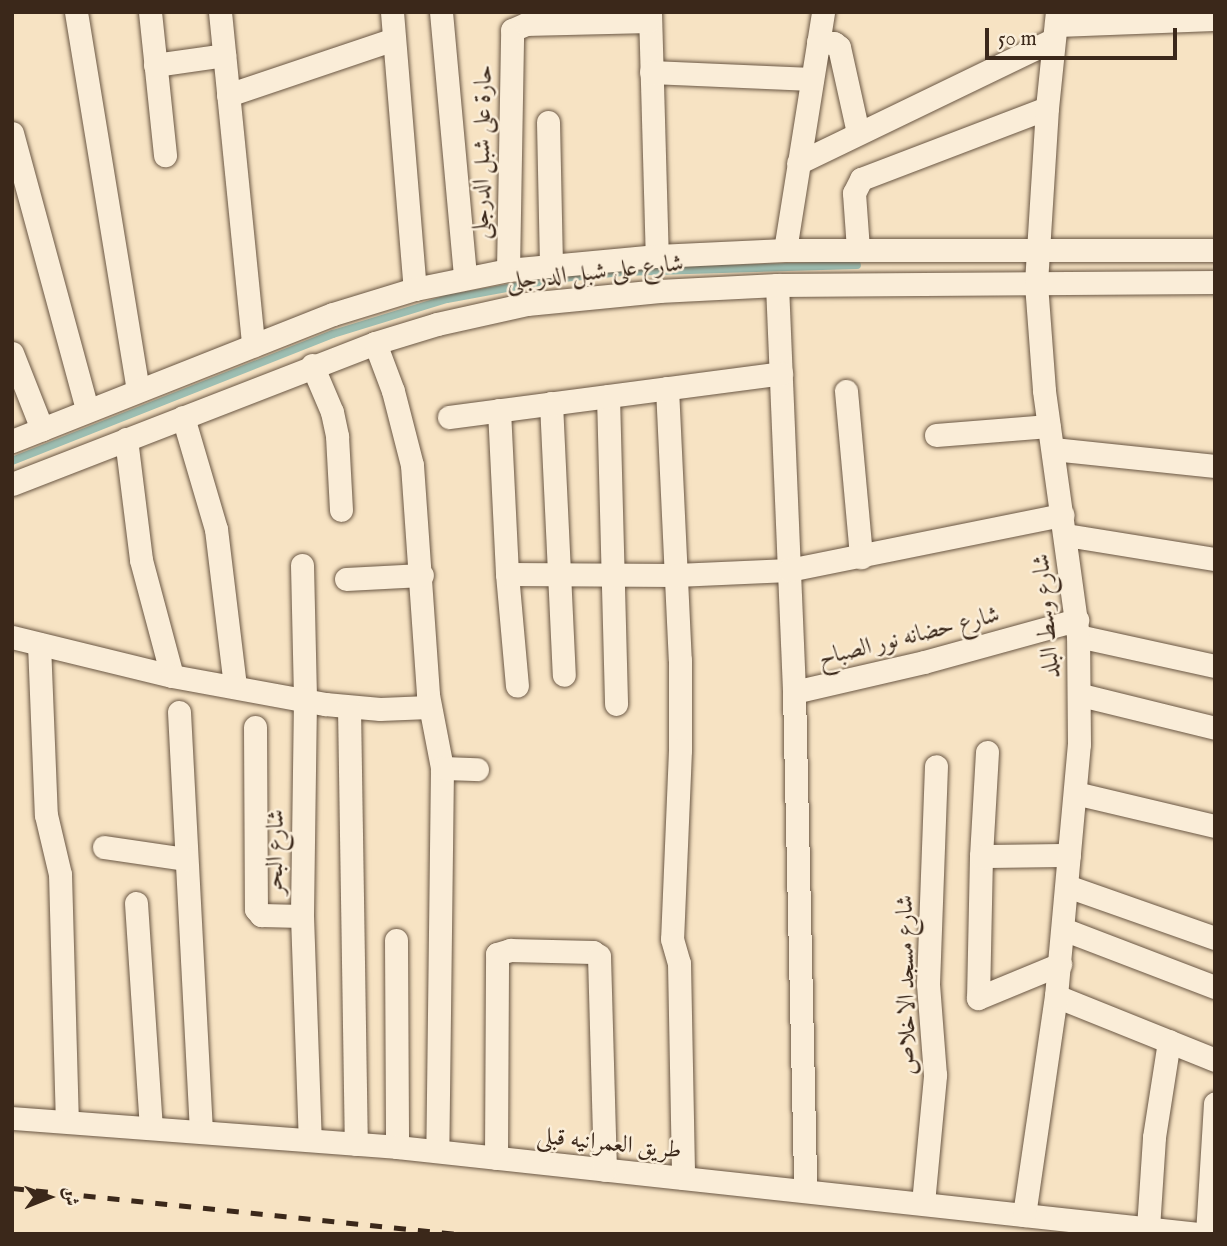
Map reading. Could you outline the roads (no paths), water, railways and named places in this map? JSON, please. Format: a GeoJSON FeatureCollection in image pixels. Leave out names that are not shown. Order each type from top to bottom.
{"type":"FeatureCollection","features":[{"type":"Feature","properties":{"kind":"street"},"geometry":{"type":"LineString","coordinates":[[76,12],[138,390]]}},
{"type":"Feature","properties":{"kind":"street"},"geometry":{"type":"LineString","coordinates":[[150,12],[165,155]]}},
{"type":"Feature","properties":{"kind":"street"},"geometry":{"type":"LineString","coordinates":[[220,12],[253,345]]}},
{"type":"Feature","properties":{"kind":"street"},"geometry":{"type":"LineString","coordinates":[[392,12],[415,289]]}},
{"type":"Feature","properties":{"kind":"street"},"geometry":{"type":"LineString","coordinates":[[441,12],[465,278]]}},
{"type":"Feature","properties":{"kind":"street"},"geometry":{"type":"LineString","coordinates":[[785,250],[823,12]]}},
{"type":"Feature","properties":{"kind":"street"},"geometry":{"type":"LineString","coordinates":[[521,24],[564,18],[650,16],[657,256]]}},
{"type":"Feature","properties":{"kind":"street"},"geometry":{"type":"LineString","coordinates":[[798,163],[1055,26],[1215,19]]}},
{"type":"Feature","properties":{"kind":"street","name":"حارة على شبل الدرجلى"},"geometry":{"type":"LineString","coordinates":[[508,270],[521,24]]}},
{"type":"Feature","properties":{"kind":"street","name":"شارع وسط البلد"},"geometry":{"type":"LineString","coordinates":[[1024,1214],[1060,964],[1081,695],[1078,628],[1049,426],[1036,283],[1055,26]]}},
{"type":"Feature","properties":{"kind":"street"},"geometry":{"type":"LineString","coordinates":[[228,95],[394,39]]}},
{"type":"Feature","properties":{"kind":"street"},"geometry":{"type":"LineString","coordinates":[[818,42],[834,43],[839,47],[858,133]]}},
{"type":"Feature","properties":{"kind":"street"},"geometry":{"type":"LineString","coordinates":[[155,65],[224,55]]}},
{"type":"Feature","properties":{"kind":"street"},"geometry":{"type":"LineString","coordinates":[[651,72],[812,79]]}},
{"type":"Feature","properties":{"kind":"street"},"geometry":{"type":"LineString","coordinates":[[858,249],[854,193],[861,179],[1047,108]]}},
{"type":"Feature","properties":{"kind":"street"},"geometry":{"type":"LineString","coordinates":[[548,122],[551,264]]}},
{"type":"Feature","properties":{"kind":"street"},"geometry":{"type":"LineString","coordinates":[[12,133],[87,410]]}},
{"type":"Feature","properties":{"kind":"street","name":"شارع على شبل الدرجلى"},"geometry":{"type":"LineString","coordinates":[[12,441],[333,314],[415,289],[508,270],[657,256],[785,250],[1215,250]]}},
{"type":"Feature","properties":{"kind":"street","name":"شارع على شبل الدرجلى"},"geometry":{"type":"LineString","coordinates":[[12,484],[312,365],[447,321],[527,304],[659,291],[777,285],[1215,282]]}},
{"type":"Feature","properties":{"kind":"street"},"geometry":{"type":"LineString","coordinates":[[777,285],[794,692],[805,1190]]}},
{"type":"Feature","properties":{"kind":"street"},"geometry":{"type":"LineString","coordinates":[[375,343],[393,391],[412,465],[422,575],[429,707],[437,731],[442,768],[437,1151]]}},
{"type":"Feature","properties":{"kind":"street"},"geometry":{"type":"LineString","coordinates":[[12,353],[42,429]]}},
{"type":"Feature","properties":{"kind":"street"},"geometry":{"type":"LineString","coordinates":[[312,365],[323,388],[337,436],[341,510]]}},
{"type":"Feature","properties":{"kind":"street"},"geometry":{"type":"LineString","coordinates":[[449,417],[781,373]]}},
{"type":"Feature","properties":{"kind":"street"},"geometry":{"type":"LineString","coordinates":[[667,388],[676,575],[680,750],[672,939],[679,963],[683,1178]]}},
{"type":"Feature","properties":{"kind":"street"},"geometry":{"type":"LineString","coordinates":[[846,391],[861,557]]}},
{"type":"Feature","properties":{"kind":"street"},"geometry":{"type":"LineString","coordinates":[[608,396],[615,705]]}},
{"type":"Feature","properties":{"kind":"street"},"geometry":{"type":"LineString","coordinates":[[551,403],[564,675]]}},
{"type":"Feature","properties":{"kind":"street"},"geometry":{"type":"LineString","coordinates":[[499,410],[506,574],[517,686]]}},
{"type":"Feature","properties":{"kind":"street"},"geometry":{"type":"LineString","coordinates":[[183,417],[216,529],[235,687]]}},
{"type":"Feature","properties":{"kind":"street"},"geometry":{"type":"LineString","coordinates":[[936,435],[1049,426]]}},
{"type":"Feature","properties":{"kind":"street"},"geometry":{"type":"LineString","coordinates":[[126,439],[141,561],[172,676]]}},
{"type":"Feature","properties":{"kind":"street"},"geometry":{"type":"LineString","coordinates":[[1053,449],[1215,466]]}},
{"type":"Feature","properties":{"kind":"street"},"geometry":{"type":"LineString","coordinates":[[506,574],[612,576],[789,570],[1064,525],[1215,559]]}},
{"type":"Feature","properties":{"kind":"street","name":"شارع البحر"},"geometry":{"type":"LineString","coordinates":[[302,565],[305,699],[302,916],[310,1140]]}},
{"type":"Feature","properties":{"kind":"street"},"geometry":{"type":"LineString","coordinates":[[346,579],[422,575]]}},
{"type":"Feature","properties":{"kind":"street"},"geometry":{"type":"LineString","coordinates":[[1078,628],[1215,666]]}},
{"type":"Feature","properties":{"kind":"street","name":"شارع حضانه نور الصباح"},"geometry":{"type":"LineString","coordinates":[[794,692],[1078,628]]}},
{"type":"Feature","properties":{"kind":"street"},"geometry":{"type":"LineString","coordinates":[[12,637],[172,676],[349,707],[429,707]]}},
{"type":"Feature","properties":{"kind":"street"},"geometry":{"type":"LineString","coordinates":[[39,644],[46,815],[60,874],[67,1121]]}},
{"type":"Feature","properties":{"kind":"street"},"geometry":{"type":"LineString","coordinates":[[1081,695],[1215,728]]}},
{"type":"Feature","properties":{"kind":"street"},"geometry":{"type":"LineString","coordinates":[[349,707],[356,1143]]}},
{"type":"Feature","properties":{"kind":"street"},"geometry":{"type":"LineString","coordinates":[[179,712],[201,1131]]}},
{"type":"Feature","properties":{"kind":"street"},"geometry":{"type":"LineString","coordinates":[[255,727],[256,909],[261,915],[302,916]]}},
{"type":"Feature","properties":{"kind":"street"},"geometry":{"type":"LineString","coordinates":[[987,752],[981,856],[978,998],[1060,964]]}},
{"type":"Feature","properties":{"kind":"street","name":"شارع مسجد الاخلاص"},"geometry":{"type":"LineString","coordinates":[[923,1203],[935,1075],[928,973],[936,766]]}},
{"type":"Feature","properties":{"kind":"street"},"geometry":{"type":"LineString","coordinates":[[442,768],[478,769]]}},
{"type":"Feature","properties":{"kind":"street"},"geometry":{"type":"LineString","coordinates":[[1075,793],[1215,826]]}},
{"type":"Feature","properties":{"kind":"street"},"geometry":{"type":"LineString","coordinates":[[104,847],[185,859]]}},
{"type":"Feature","properties":{"kind":"street"},"geometry":{"type":"LineString","coordinates":[[981,856],[1069,855]]}},
{"type":"Feature","properties":{"kind":"street"},"geometry":{"type":"LineString","coordinates":[[1067,887],[1215,938]]}},
{"type":"Feature","properties":{"kind":"street"},"geometry":{"type":"LineString","coordinates":[[136,903],[151,1127]]}},
{"type":"Feature","properties":{"kind":"street"},"geometry":{"type":"LineString","coordinates":[[1063,929],[1215,987]]}},
{"type":"Feature","properties":{"kind":"street"},"geometry":{"type":"LineString","coordinates":[[396,940],[397,1147]]}},
{"type":"Feature","properties":{"kind":"street"},"geometry":{"type":"LineString","coordinates":[[496,1158],[496,954],[510,950],[593,952],[599,956],[605,1170]]}},
{"type":"Feature","properties":{"kind":"street"},"geometry":{"type":"LineString","coordinates":[[1056,996],[1215,1060]]}},
{"type":"Feature","properties":{"kind":"street"},"geometry":{"type":"LineString","coordinates":[[1148,1228],[1154,1137],[1169,1041]]}},
{"type":"Feature","properties":{"kind":"street"},"geometry":{"type":"LineString","coordinates":[[1208,1234],[1215,1103]]}},
{"type":"Feature","properties":{"kind":"street","name":"طريق العمرانيه قبلى"},"geometry":{"type":"LineString","coordinates":[[12,1118],[397,1147],[1198,1234]]}},
{"type":"Feature","properties":{"kind":"waterway"},"geometry":{"type":"LineString","coordinates":[[12,461],[333,334],[447,299],[563,278],[622,272],[857,265]]}},
{"type":"Feature","properties":{"kind":"railway"},"geometry":{"type":"LineString","coordinates":[[12,1188],[455,1234]]}}]}
